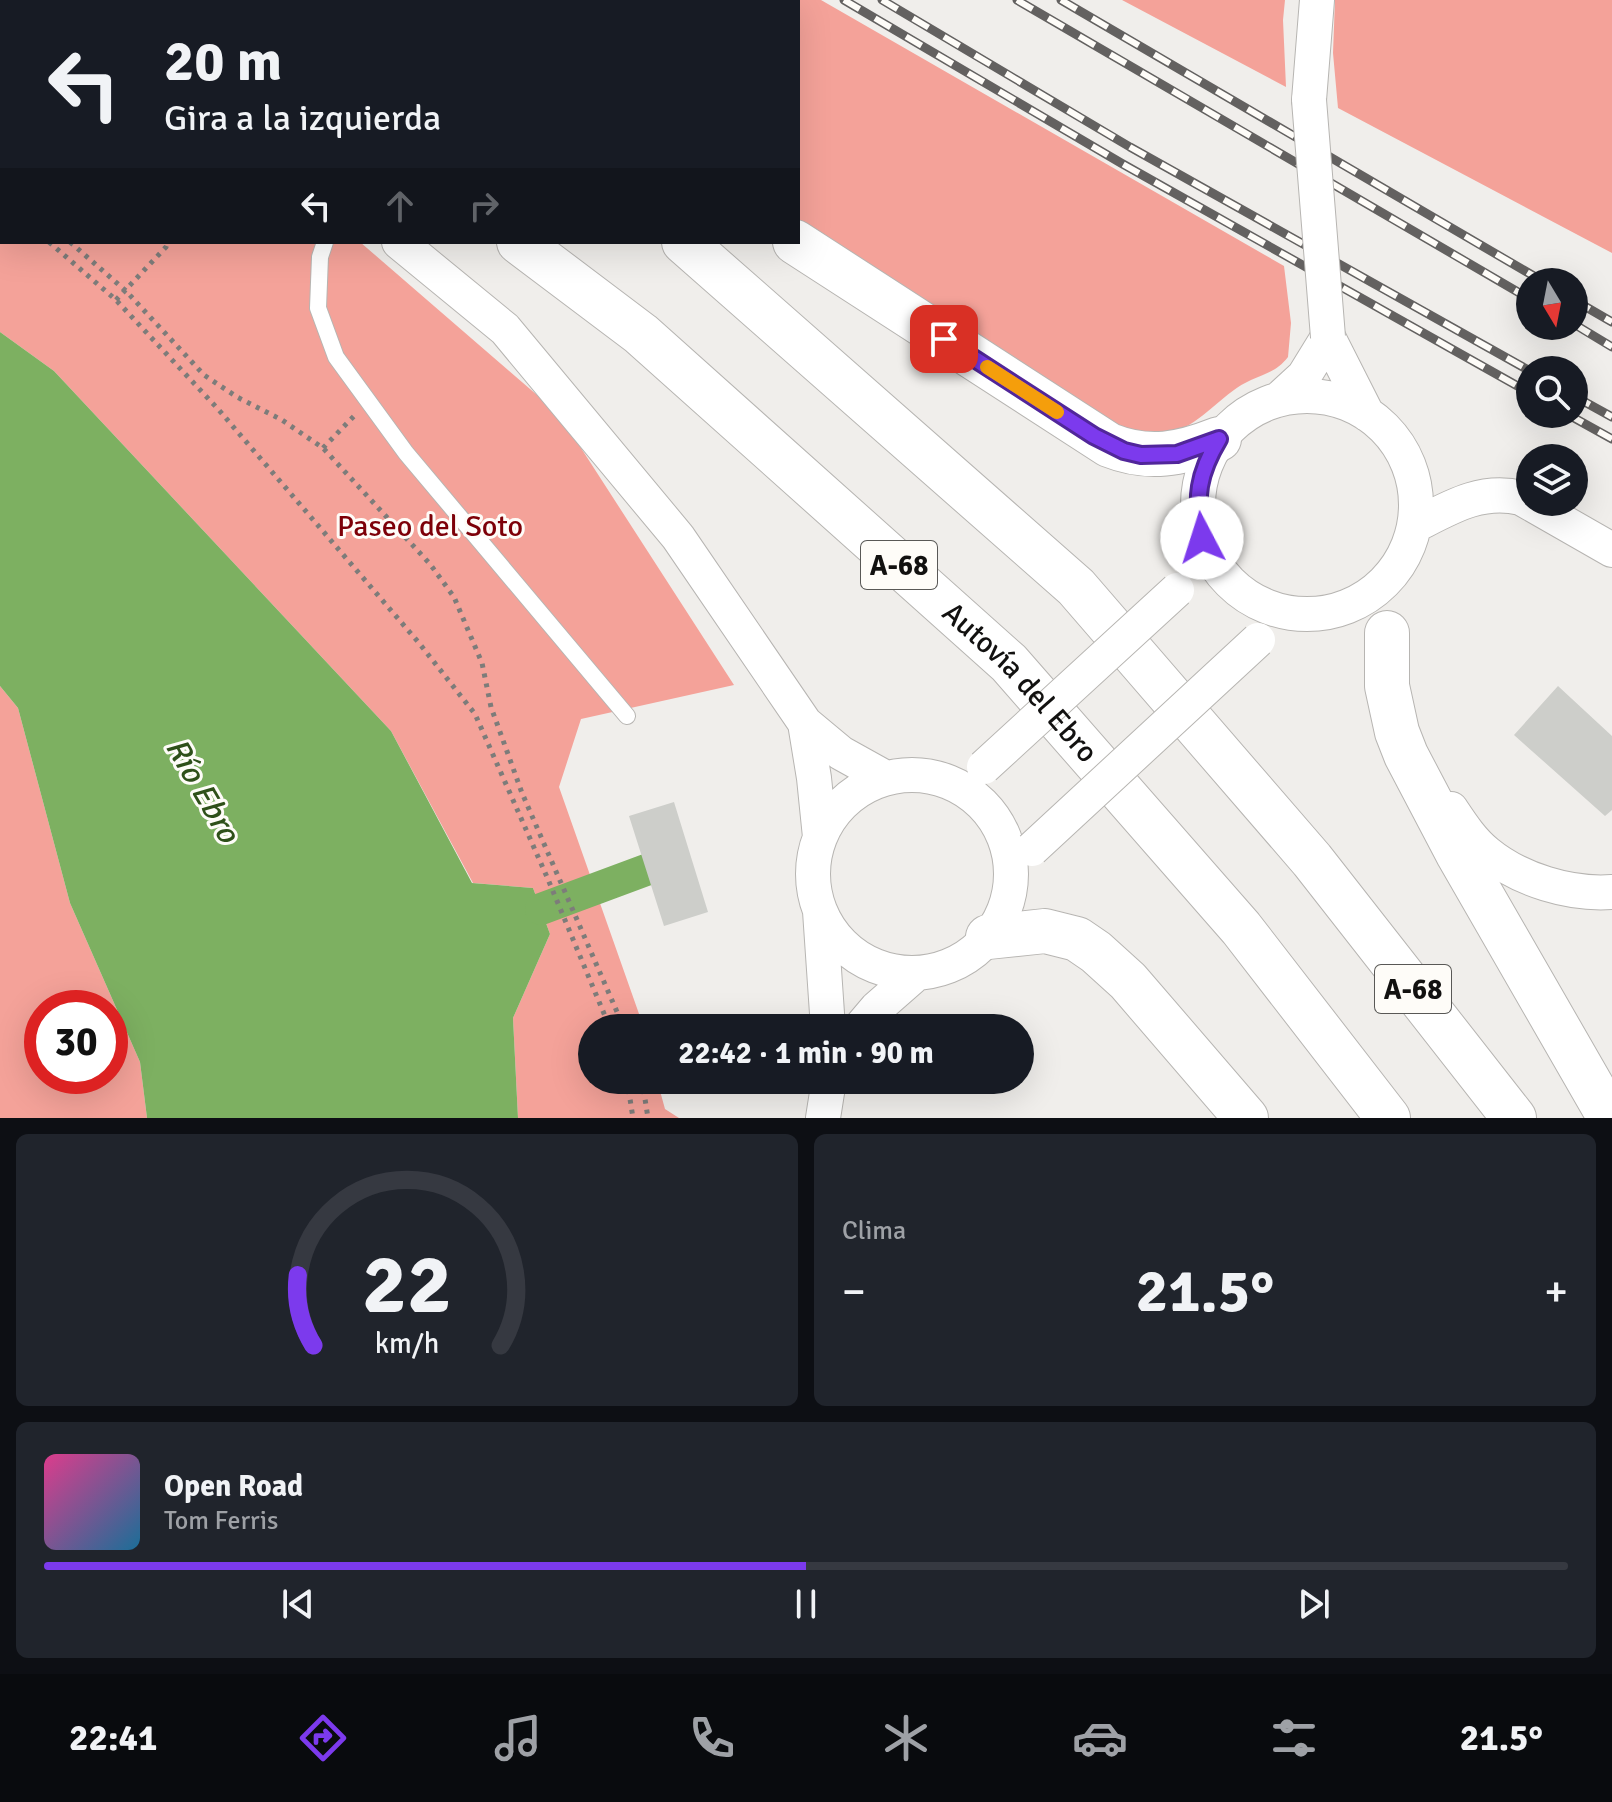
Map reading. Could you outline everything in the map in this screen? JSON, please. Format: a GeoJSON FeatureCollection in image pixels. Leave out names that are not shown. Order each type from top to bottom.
{"type":"FeatureCollection","features":[{"type":"Feature","properties":{"kind":"highway","name":"Autovía del Ebro"},"geometry":{"type":"LineString","coordinates":[[522,244],[641,334],[1009,663],[1241,928],[1388,1118]]}},
{"type":"Feature","properties":{"kind":"highway","name":"A-68"},"geometry":{"type":"LineString","coordinates":[[686,244],[1076,587],[1312,860],[1514,1118]]}},
{"type":"Feature","properties":{"kind":"highway"},"geometry":{"type":"LineString","coordinates":[[798,244],[1109,445],[1141,455],[1160,456],[1177,454],[1219,439]]}},
{"type":"Feature","properties":{"kind":"highway"},"geometry":{"type":"LineString","coordinates":[[1387,633],[1387,686],[1397,732],[1406,755],[1458,854],[1610,1118]]}},
{"type":"Feature","properties":{"kind":"highway"},"geometry":{"type":"LineString","coordinates":[[988,937],[1045,931],[1077,939],[1096,952],[1128,981],[1246,1118]]}},
{"type":"Feature","properties":{"kind":"street"},"geometry":{"type":"LineString","coordinates":[[1317,0],[1309,100],[1328,337],[1367,414]]}},
{"type":"Feature","properties":{"kind":"street"},"geometry":{"type":"LineString","coordinates":[[401,244],[505,329],[678,537],[805,723],[841,753],[886,778]]}},
{"type":"Feature","properties":{"kind":"street"},"geometry":{"type":"LineString","coordinates":[[1307,614],[1273,608],[1242,593],[1211,559],[1202,538],[1197,512],[1199,486],[1206,461],[1219,439],[1246,414],[1279,399],[1304,376],[1328,337]]}},
{"type":"Feature","properties":{"kind":"street"},"geometry":{"type":"LineString","coordinates":[[1279,399],[1310,396],[1339,400],[1367,414],[1387,430],[1407,463],[1416,500],[1414,526],[1392,590],[1387,633],[1410,730],[1443,797],[1465,830],[1484,851],[1520,873],[1564,889],[1612,892]]}},
{"type":"Feature","properties":{"kind":"street"},"geometry":{"type":"LineString","coordinates":[[1414,526],[1473,498],[1508,495],[1521,498],[1612,550]]}},
{"type":"Feature","properties":{"kind":"street"},"geometry":{"type":"LineString","coordinates":[[950,783],[984,767],[1177,590],[1193,567],[1202,538]]}},
{"type":"Feature","properties":{"kind":"street"},"geometry":{"type":"LineString","coordinates":[[1011,879],[1032,849],[1258,640],[1273,628],[1307,614],[1334,610],[1360,600],[1381,584],[1399,563]]}},
{"type":"Feature","properties":{"kind":"street"},"geometry":{"type":"LineString","coordinates":[[805,723],[820,837]]}},
{"type":"Feature","properties":{"kind":"street"},"geometry":{"type":"LineString","coordinates":[[907,775],[950,783],[983,805],[995,821],[1007,849],[1011,879],[1008,899],[988,937],[956,963],[917,973],[877,967],[842,945],[820,911],[815,896],[813,866],[820,837],[831,817],[846,800],[886,778],[907,775]]}},
{"type":"Feature","properties":{"kind":"street"},"geometry":{"type":"LineString","coordinates":[[820,911],[827,1014]]}},
{"type":"Feature","properties":{"kind":"street"},"geometry":{"type":"LineString","coordinates":[[872,1014],[917,973]]}},
{"type":"Feature","properties":{"kind":"street"},"geometry":{"type":"LineString","coordinates":[[823,1118],[827,1094]]}},
{"type":"Feature","properties":{"kind":"lane"},"geometry":{"type":"LineString","coordinates":[[324,244],[320,257],[318,308],[336,357],[406,453],[627,716]]}},
{"type":"Feature","properties":{"kind":"path"},"geometry":{"type":"LineString","coordinates":[[51,244],[116,300],[237,431],[419,643],[475,714],[604,1014]]}},
{"type":"Feature","properties":{"kind":"path"},"geometry":{"type":"LineString","coordinates":[[72,244],[126,291],[204,375],[237,397],[282,420],[323,448],[430,564],[454,597],[482,663],[491,707],[522,793],[618,1014]]}},
{"type":"Feature","properties":{"kind":"path"},"geometry":{"type":"LineString","coordinates":[[116,300],[167,244]]}},
{"type":"Feature","properties":{"kind":"path"},"geometry":{"type":"LineString","coordinates":[[323,448],[368,401]]}},
{"type":"Feature","properties":{"kind":"path"},"geometry":{"type":"LineString","coordinates":[[629,1094],[633,1118]]}},
{"type":"Feature","properties":{"kind":"path"},"geometry":{"type":"LineString","coordinates":[[644,1094],[648,1118]]}},
{"type":"Feature","properties":{"kind":"green space"},"geometry":{"type":"Polygon","coordinates":[[[800,0],[821,0],[1284,266],[1291,323],[1288,357],[1284,362],[1232,391],[1179,430],[1130,438],[800,226],[800,0]]]}},
{"type":"Feature","properties":{"kind":"green space"},"geometry":{"type":"Polygon","coordinates":[[[1122,0],[1285,0],[1286,87],[1122,0]]]}},
{"type":"Feature","properties":{"kind":"green space"},"geometry":{"type":"Polygon","coordinates":[[[1335,0],[1612,0],[1612,253],[1338,108],[1333,53],[1335,0]]]}},
{"type":"Feature","properties":{"kind":"green space","name":"Paseo del Soto"},"geometry":{"type":"Polygon","coordinates":[[[0,244],[362,244],[559,414],[734,685],[581,719],[559,787],[639,1014],[578,1014],[578,1094],[661,1094],[665,1109],[679,1118],[518,1118],[513,1018],[550,934],[533,888],[473,883],[391,731],[54,371],[0,332],[0,244]]]}},
{"type":"Feature","properties":{"kind":"green space"},"geometry":{"type":"Polygon","coordinates":[[[0,686],[18,708],[70,903],[108,990],[24,990],[24,1094],[128,1094],[128,1035],[140,1062],[147,1118],[0,1118],[0,686]]]}},
{"type":"Feature","properties":{"kind":"water","name":"Río Ebro"},"geometry":{"type":"Polygon","coordinates":[[[0,332],[54,371],[391,731],[472,883],[533,888],[550,934],[513,1018],[518,1118],[147,1118],[140,1062],[128,1035],[128,990],[108,990],[70,903],[18,708],[0,686],[0,332]]]}},
{"type":"Feature","properties":{"kind":"building"},"geometry":{"type":"Polygon","coordinates":[[[1558,686],[1612,736],[1612,810],[1605,816],[1514,735],[1558,686]]]}},
{"type":"Feature","properties":{"kind":"building"},"geometry":{"type":"Polygon","coordinates":[[[674,802],[708,912],[664,926],[629,816],[674,802]]]}},
{"type":"Feature","properties":{"kind":"waterway"},"geometry":{"type":"LineString","coordinates":[[541,909],[646,870]]}},
{"type":"Feature","properties":{"kind":"railway"},"geometry":{"type":"LineString","coordinates":[[844,0],[1121,163],[1516,385]]}},
{"type":"Feature","properties":{"kind":"railway"},"geometry":{"type":"LineString","coordinates":[[882,0],[1130,147],[1516,363]]}},
{"type":"Feature","properties":{"kind":"railway"},"geometry":{"type":"LineString","coordinates":[[1017,0],[1516,291]]}},
{"type":"Feature","properties":{"kind":"railway"},"geometry":{"type":"LineString","coordinates":[[1061,0],[1520,268]]}},
{"type":"Feature","properties":{"kind":"railway"},"geometry":{"type":"LineString","coordinates":[[1588,308],[1612,322]]}},
{"type":"Feature","properties":{"kind":"railway"},"geometry":{"type":"LineString","coordinates":[[1588,332],[1612,347]]}},
{"type":"Feature","properties":{"kind":"railway"},"geometry":{"type":"LineString","coordinates":[[1588,404],[1612,417]]}},
{"type":"Feature","properties":{"kind":"railway"},"geometry":{"type":"LineString","coordinates":[[1588,426],[1612,439]]}},
{"type":"Feature","properties":{"kind":"slow traffic"},"geometry":{"type":"LineString","coordinates":[[987,367],[1057,412]]}},
{"type":"Feature","properties":{"kind":"route"},"geometry":{"type":"LineString","coordinates":[[944,339],[1094,436],[1124,451],[1141,455],[1177,454],[1219,439],[1206,461],[1199,486],[1197,512],[1202,538]]}}]}
